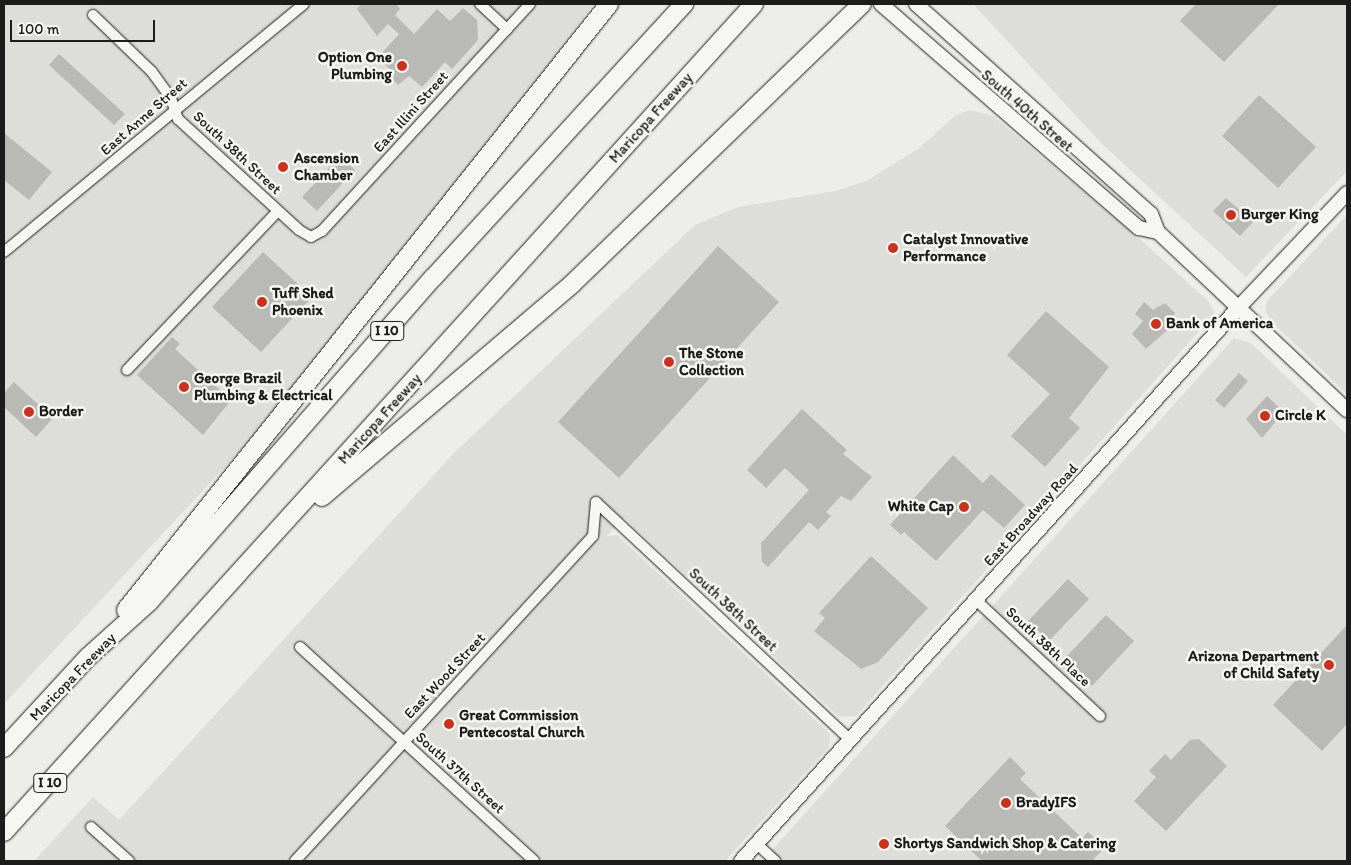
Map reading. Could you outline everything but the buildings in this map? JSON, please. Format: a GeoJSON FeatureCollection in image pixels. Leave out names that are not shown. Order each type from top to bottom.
{"type":"FeatureCollection","features":[{"type":"Feature","properties":{"kind":"highway"},"geometry":{"type":"LineString","coordinates":[[88,657],[609,4]]}},
{"type":"Feature","properties":{"kind":"highway","name":"Maricopa Freeway"},"geometry":{"type":"LineString","coordinates":[[4,748],[88,657],[148,602],[433,278],[684,4]]}},
{"type":"Feature","properties":{"kind":"highway","name":"Maricopa Freeway"},"geometry":{"type":"LineString","coordinates":[[4,832],[268,543],[754,4]]}},
{"type":"Feature","properties":{"kind":"highway"},"geometry":{"type":"LineString","coordinates":[[268,543],[572,284],[862,4]]}},
{"type":"Feature","properties":{"kind":"main road","name":"South 40th Street"},"geometry":{"type":"LineString","coordinates":[[881,4],[1139,228],[1158,232]]}},
{"type":"Feature","properties":{"kind":"main road","name":"South 40th Street"},"geometry":{"type":"LineString","coordinates":[[916,4],[1151,214],[1158,232],[1347,410]]}},
{"type":"Feature","properties":{"kind":"main road","name":"East Broadway Road"},"geometry":{"type":"LineString","coordinates":[[741,861],[1239,307],[1347,193]]}},
{"type":"Feature","properties":{"kind":"street","name":"East Anne Street"},"geometry":{"type":"LineString","coordinates":[[4,252],[146,137],[176,108],[304,4]]}},
{"type":"Feature","properties":{"kind":"street"},"geometry":{"type":"LineString","coordinates":[[480,4],[507,29]]}},
{"type":"Feature","properties":{"kind":"street","name":"East Illini Street"},"geometry":{"type":"LineString","coordinates":[[311,236],[322,231],[530,4]]}},
{"type":"Feature","properties":{"kind":"street","name":"South 38th Street"},"geometry":{"type":"LineString","coordinates":[[93,15],[152,72],[176,108],[178,119],[278,211],[311,236]]}},
{"type":"Feature","properties":{"kind":"street"},"geometry":{"type":"LineString","coordinates":[[126,370],[278,211]]}},
{"type":"Feature","properties":{"kind":"street","name":"South 38th Street"},"geometry":{"type":"LineString","coordinates":[[596,502],[850,740]]}},
{"type":"Feature","properties":{"kind":"street","name":"East Wood Street"},"geometry":{"type":"LineString","coordinates":[[301,859],[593,536],[596,502]]}},
{"type":"Feature","properties":{"kind":"street","name":"South 38th Place"},"geometry":{"type":"LineString","coordinates":[[976,600],[1100,716]]}},
{"type":"Feature","properties":{"kind":"street","name":"South 37th Street"},"geometry":{"type":"LineString","coordinates":[[300,647],[534,861]]}},
{"type":"Feature","properties":{"kind":"street"},"geometry":{"type":"LineString","coordinates":[[91,827],[129,861]]}},
{"type":"Feature","properties":{"kind":"street"},"geometry":{"type":"LineString","coordinates":[[757,844],[775,861]]}},
{"type":"Feature","properties":{"kind":"shaded area"},"geometry":{"type":"Polygon","coordinates":[[[4,4],[594,4],[361,321],[4,704],[4,4]]]}},
{"type":"Feature","properties":{"kind":"shaded area"},"geometry":{"type":"Polygon","coordinates":[[[973,4],[1347,4],[1347,171],[1246,277],[1101,143],[973,4]]]}},
{"type":"Feature","properties":{"kind":"shaded area"},"geometry":{"type":"Polygon","coordinates":[[[970,110],[993,116],[1131,231],[1208,301],[1215,313],[856,716],[839,717],[624,518],[607,536],[617,535],[830,734],[829,747],[725,861],[34,861],[93,797],[119,820],[454,453],[695,225],[738,207],[836,191],[866,181],[918,149],[956,115],[970,110]]]}},
{"type":"Feature","properties":{"kind":"shaded area"},"geometry":{"type":"Polygon","coordinates":[[[1347,215],[1347,394],[1270,320],[1265,310],[1267,301],[1347,215]]]}},
{"type":"Feature","properties":{"kind":"shaded area"},"geometry":{"type":"Polygon","coordinates":[[[1234,338],[1251,343],[1347,435],[1347,861],[762,861],[1234,338]]]}},
{"type":"Feature","properties":{"kind":"place","name":"Option One Plumbing"},"geometry":{"type":"Point","coordinates":[402,66]}},
{"type":"Feature","properties":{"kind":"place","name":"Ascension Chamber"},"geometry":{"type":"Point","coordinates":[283,167]}},
{"type":"Feature","properties":{"kind":"place","name":"Burger King"},"geometry":{"type":"Point","coordinates":[1231,215]}},
{"type":"Feature","properties":{"kind":"place","name":"Catalyst Innovative Performance"},"geometry":{"type":"Point","coordinates":[893,248]}},
{"type":"Feature","properties":{"kind":"place","name":"Tuff Shed Phoenix"},"geometry":{"type":"Point","coordinates":[262,302]}},
{"type":"Feature","properties":{"kind":"place","name":"Bank of America"},"geometry":{"type":"Point","coordinates":[1156,324]}},
{"type":"Feature","properties":{"kind":"place","name":"The Stone Collection"},"geometry":{"type":"Point","coordinates":[669,362]}},
{"type":"Feature","properties":{"kind":"place","name":"George Brazil Plumbing & Electrical"},"geometry":{"type":"Point","coordinates":[184,387]}},
{"type":"Feature","properties":{"kind":"place","name":"Border"},"geometry":{"type":"Point","coordinates":[29,412]}},
{"type":"Feature","properties":{"kind":"place","name":"Circle K"},"geometry":{"type":"Point","coordinates":[1265,416]}},
{"type":"Feature","properties":{"kind":"place","name":"White Cap"},"geometry":{"type":"Point","coordinates":[964,507]}},
{"type":"Feature","properties":{"kind":"place","name":"Arizona Department of Child Safety"},"geometry":{"type":"Point","coordinates":[1329,665]}},
{"type":"Feature","properties":{"kind":"place","name":"Great Commission Pentecostal Church"},"geometry":{"type":"Point","coordinates":[449,724]}},
{"type":"Feature","properties":{"kind":"place","name":"BradyIFS"},"geometry":{"type":"Point","coordinates":[1006,803]}},
{"type":"Feature","properties":{"kind":"place","name":"Shortys Sandwich Shop & Catering"},"geometry":{"type":"Point","coordinates":[884,844]}}]}
